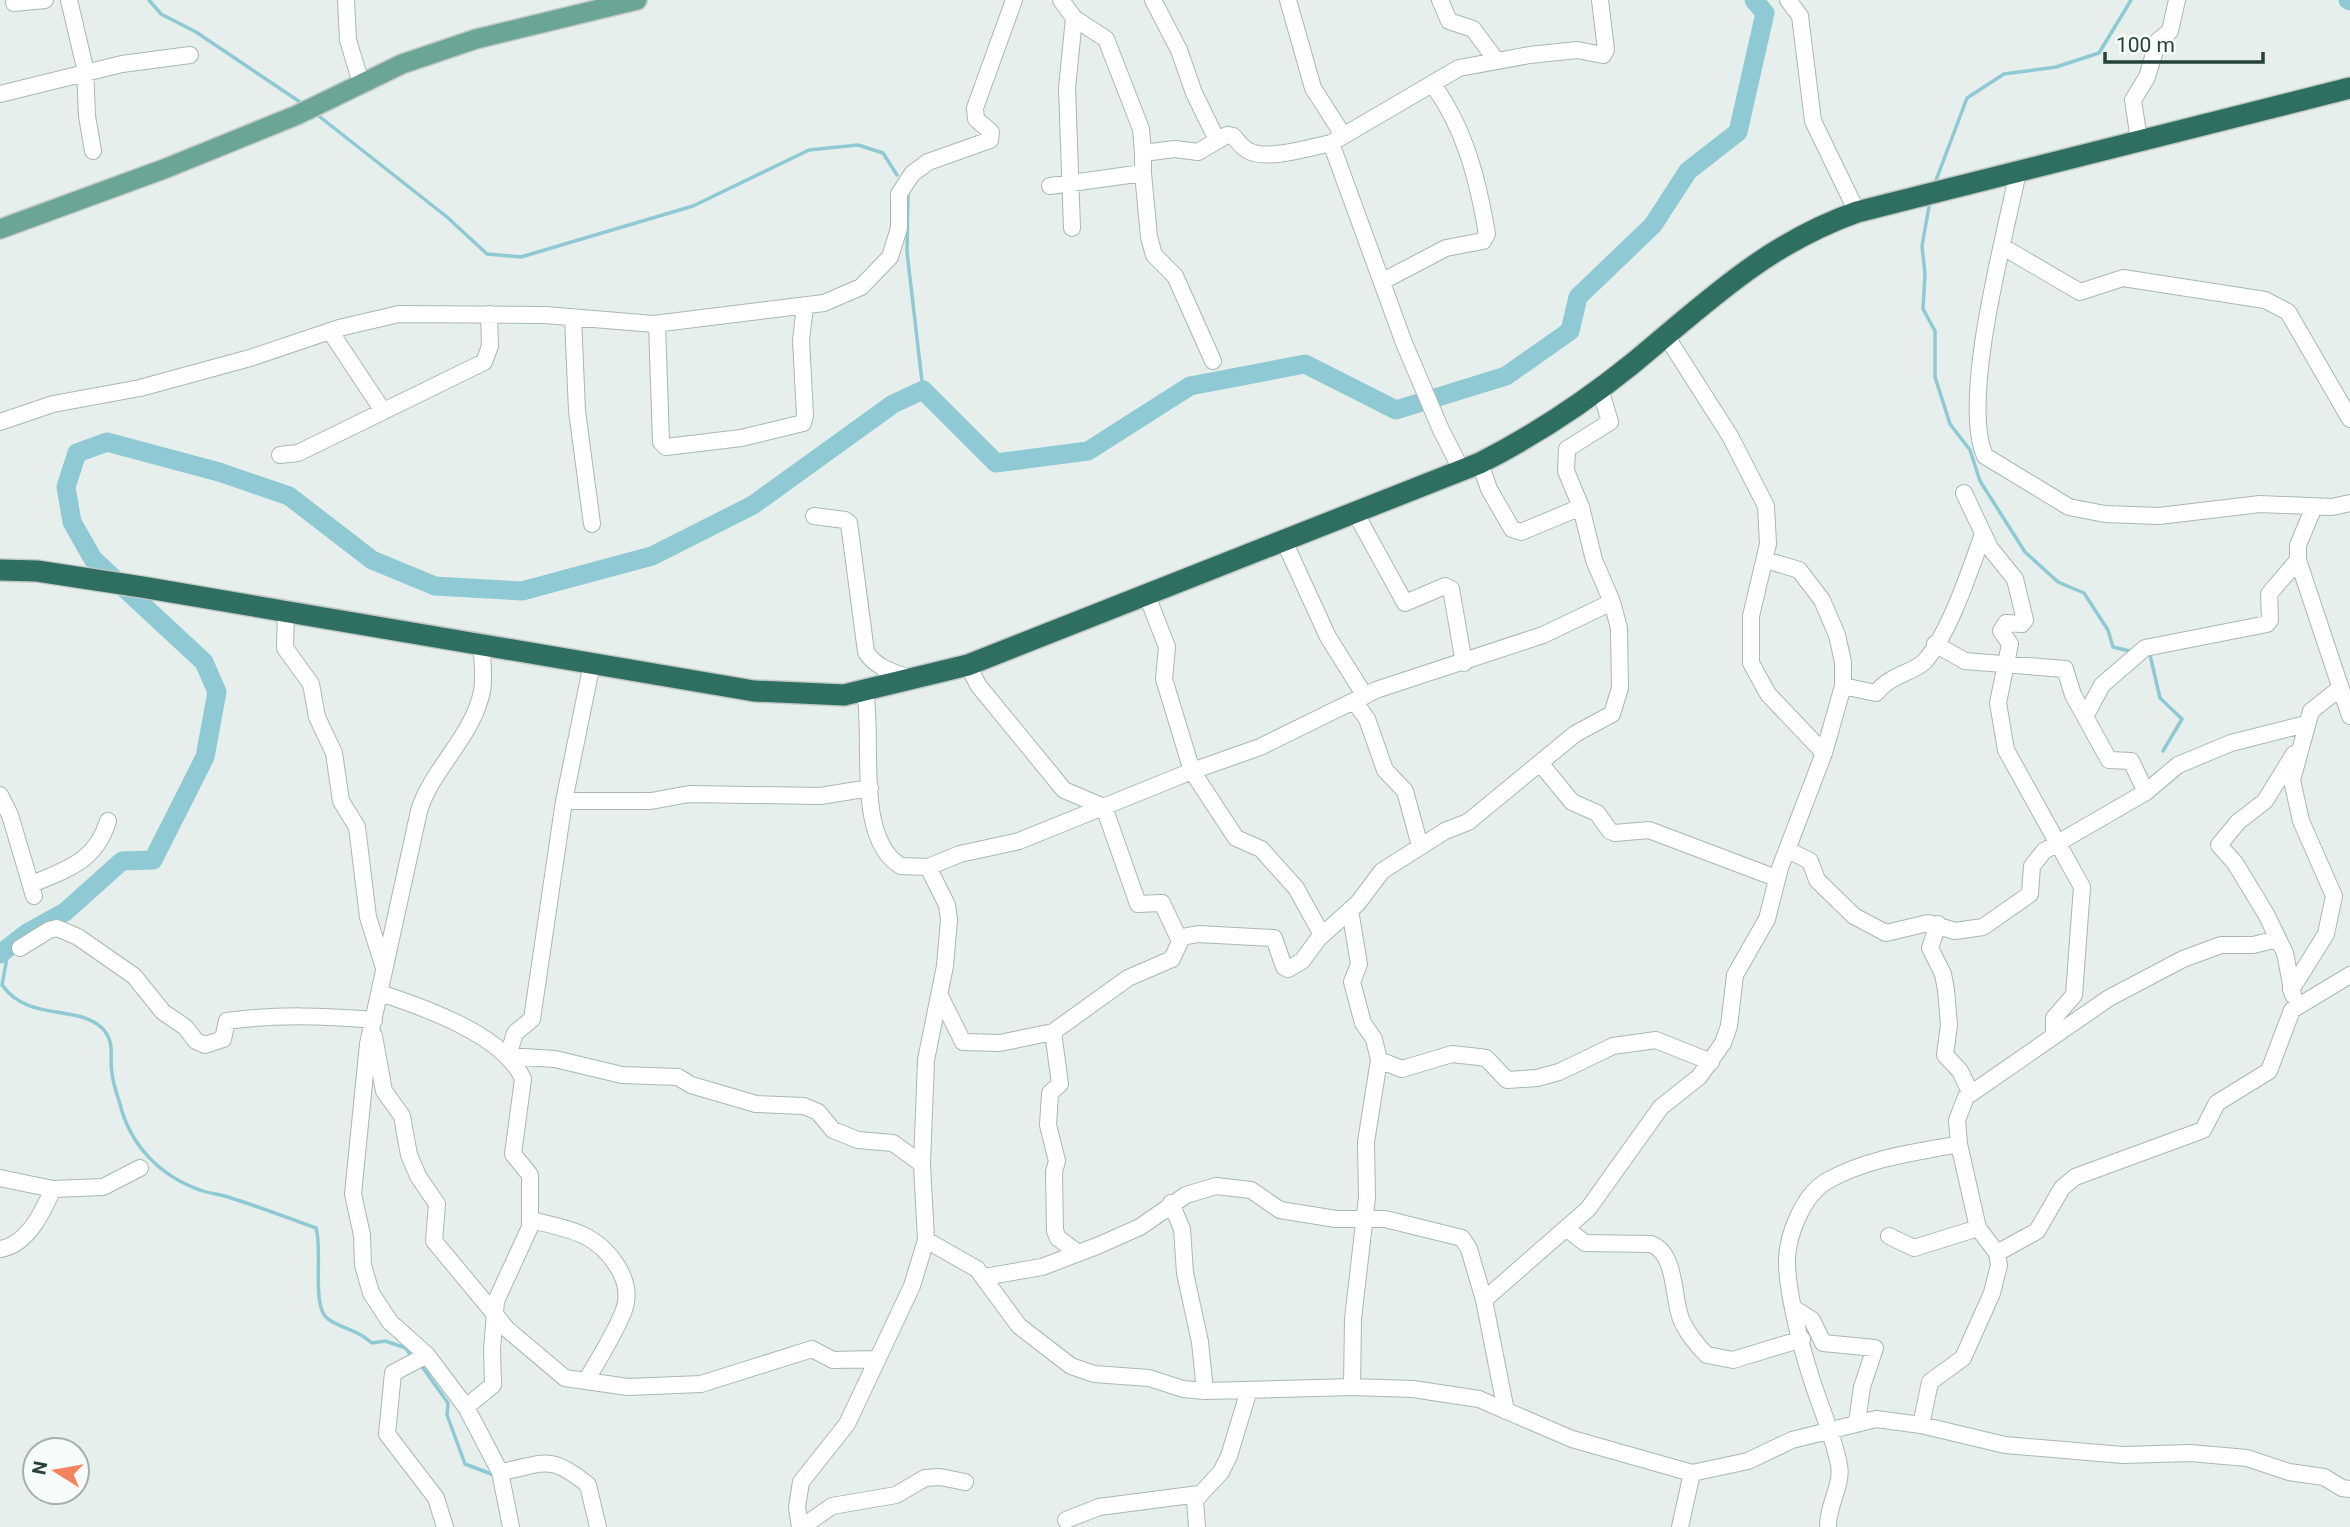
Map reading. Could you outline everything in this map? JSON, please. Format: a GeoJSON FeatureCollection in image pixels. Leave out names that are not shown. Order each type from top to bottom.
{"type":"FeatureCollection","features":[{"type":"Feature","properties":{"kind":"highway"},"geometry":{"type":"LineString","coordinates":[[0,569],[37,571],[142,587],[481,642],[754,691],[844,695],[865,691],[968,664],[1471,467],[1543,429],[1600,388],[1707,299],[1789,241],[1857,212],[2350,88]]}},
{"type":"Feature","properties":{"kind":"main road"},"geometry":{"type":"LineString","coordinates":[[0,229],[127,184],[297,115],[402,64],[476,39],[637,0]]}},
{"type":"Feature","properties":{"kind":"street"},"geometry":{"type":"LineString","coordinates":[[0,15],[15,2],[45,0]]}},
{"type":"Feature","properties":{"kind":"street"},"geometry":{"type":"LineString","coordinates":[[69,0],[85,74],[87,116],[93,151]]}},
{"type":"Feature","properties":{"kind":"street"},"geometry":{"type":"LineString","coordinates":[[346,0],[346,30],[361,83]]}},
{"type":"Feature","properties":{"kind":"street"},"geometry":{"type":"LineString","coordinates":[[0,422],[53,404],[140,388],[330,331],[399,314],[573,317],[657,324],[824,303],[861,287],[890,257],[899,228],[899,194],[912,174],[928,162],[990,140],[991,132],[976,118],[975,108],[1014,0]]}},
{"type":"Feature","properties":{"kind":"street"},"geometry":{"type":"LineString","coordinates":[[1061,0],[1074,18],[1107,39],[1141,129],[1149,237],[1154,256],[1179,283],[1213,361]]}},
{"type":"Feature","properties":{"kind":"street"},"geometry":{"type":"LineString","coordinates":[[1153,0],[1179,50],[1194,93],[1217,140]]}},
{"type":"Feature","properties":{"kind":"street"},"geometry":{"type":"LineString","coordinates":[[1288,0],[1313,88],[1337,139],[1383,281],[1433,412],[1493,498],[1508,525],[1516,531],[1521,532],[1581,507]]}},
{"type":"Feature","properties":{"kind":"street"},"geometry":{"type":"LineString","coordinates":[[1440,0],[1449,21],[1473,29],[1496,60]]}},
{"type":"Feature","properties":{"kind":"street"},"geometry":{"type":"LineString","coordinates":[[1143,153],[1175,149],[1198,152],[1230,135],[1245,150],[1267,154],[1337,139],[1459,68],[1496,60],[1577,50],[1603,55],[1606,50],[1600,0]]}},
{"type":"Feature","properties":{"kind":"street"},"geometry":{"type":"LineString","coordinates":[[1788,0],[1800,16],[1814,121],[1857,212]]}},
{"type":"Feature","properties":{"kind":"street"},"geometry":{"type":"LineString","coordinates":[[2139,140],[2133,100],[2147,77],[2156,45],[2170,31],[2177,0]]}},
{"type":"Feature","properties":{"kind":"street"},"geometry":{"type":"LineString","coordinates":[[1072,228],[1067,92],[1074,18]]}},
{"type":"Feature","properties":{"kind":"street"},"geometry":{"type":"LineString","coordinates":[[0,94],[122,64],[190,55]]}},
{"type":"Feature","properties":{"kind":"street"},"geometry":{"type":"LineString","coordinates":[[1383,281],[1446,248],[1483,241],[1487,234],[1473,166],[1451,111],[1433,85]]}},
{"type":"Feature","properties":{"kind":"street"},"geometry":{"type":"LineString","coordinates":[[1050,186],[1143,173]]}},
{"type":"Feature","properties":{"kind":"street"},"geometry":{"type":"LineString","coordinates":[[2018,173],[1978,385],[1985,456],[2034,483],[2057,500],[2085,511],[2158,516],[2259,504],[2314,507],[2350,503]]}},
{"type":"Feature","properties":{"kind":"street"},"geometry":{"type":"LineString","coordinates":[[2003,247],[2080,292],[2123,278],[2254,298],[2278,305],[2288,312],[2350,419]]}},
{"type":"Feature","properties":{"kind":"street"},"geometry":{"type":"LineString","coordinates":[[657,324],[662,442],[666,447],[716,441],[803,423],[805,415],[801,340],[805,306]]}},
{"type":"Feature","properties":{"kind":"street"},"geometry":{"type":"LineString","coordinates":[[280,455],[298,453],[484,362],[491,346],[489,314]]}},
{"type":"Feature","properties":{"kind":"street"},"geometry":{"type":"LineString","coordinates":[[573,317],[577,411],[592,524]]}},
{"type":"Feature","properties":{"kind":"street"},"geometry":{"type":"LineString","coordinates":[[330,331],[383,411]]}},
{"type":"Feature","properties":{"kind":"street"},"geometry":{"type":"LineString","coordinates":[[1665,334],[1760,491],[1769,523],[1766,560],[1751,616],[1751,663],[1768,694],[1824,752]]}},
{"type":"Feature","properties":{"kind":"street"},"geometry":{"type":"LineString","coordinates":[[1179,939],[1198,934],[1274,938],[1284,967],[1288,969],[1302,961],[1322,935],[1350,910],[1382,871],[1445,831],[1468,822],[1576,734],[1614,711],[1620,681],[1619,628],[1612,602],[1594,560],[1581,507],[1566,471],[1565,452],[1610,422],[1600,388]]}},
{"type":"Feature","properties":{"kind":"street"},"geometry":{"type":"LineString","coordinates":[[1964,493],[1990,548],[2015,579],[2025,620],[2024,623],[2006,623],[2001,631],[2010,644],[1998,703],[2006,750],[2082,890],[2074,995],[2054,1018],[2054,1034]]}},
{"type":"Feature","properties":{"kind":"street"},"geometry":{"type":"LineString","coordinates":[[2314,507],[2298,545],[2298,560],[2350,716]]}},
{"type":"Feature","properties":{"kind":"street"},"geometry":{"type":"LineString","coordinates":[[1356,514],[1405,603],[1445,586],[1451,589],[1464,663]]}},
{"type":"Feature","properties":{"kind":"street"},"geometry":{"type":"LineString","coordinates":[[814,516],[845,520],[852,528],[866,652],[873,662],[883,668],[915,680]]}},
{"type":"Feature","properties":{"kind":"street"},"geometry":{"type":"LineString","coordinates":[[1843,686],[1876,693],[1886,681],[1922,664],[1961,593],[1983,534]]}},
{"type":"Feature","properties":{"kind":"street"},"geometry":{"type":"LineString","coordinates":[[1284,541],[1360,699],[1385,769],[1405,790],[1420,846]]}},
{"type":"Feature","properties":{"kind":"street"},"geometry":{"type":"LineString","coordinates":[[1484,1300],[1567,1229],[1602,1192],[1661,1107],[1699,1077],[1727,1035],[1735,975],[1767,919],[1776,878],[1824,752],[1843,686],[1843,662],[1837,635],[1822,600],[1795,567],[1766,560]]}},
{"type":"Feature","properties":{"kind":"street"},"geometry":{"type":"LineString","coordinates":[[2086,715],[2102,685],[2139,653],[2267,624],[2270,620],[2269,594],[2298,560]]}},
{"type":"Feature","properties":{"kind":"street"},"geometry":{"type":"LineString","coordinates":[[1146,593],[1167,647],[1164,679],[1192,771],[1237,838],[1261,849],[1296,888],[1322,935]]}},
{"type":"Feature","properties":{"kind":"street"},"geometry":{"type":"LineString","coordinates":[[865,691],[870,713],[870,788],[877,833],[887,856],[901,866],[928,867],[953,856],[1018,841],[1192,771],[1260,747],[1393,684],[1543,635],[1612,602]]}},
{"type":"Feature","properties":{"kind":"street"},"geometry":{"type":"LineString","coordinates":[[286,612],[285,648],[311,684],[317,717],[334,753],[341,801],[357,827],[368,917],[384,971]]}},
{"type":"Feature","properties":{"kind":"street"},"geometry":{"type":"LineString","coordinates":[[481,642],[481,697],[463,738],[422,803],[373,1023],[352,1185],[362,1235],[363,1265],[378,1306],[400,1333],[427,1355],[466,1407],[500,1472],[511,1527]]}},
{"type":"Feature","properties":{"kind":"street"},"geometry":{"type":"LineString","coordinates":[[1935,644],[1965,661],[2065,669],[2073,695],[2109,760],[2131,761],[2146,792]]}},
{"type":"Feature","properties":{"kind":"street"},"geometry":{"type":"LineString","coordinates":[[508,1056],[515,1033],[531,1019],[564,801],[592,663]]}},
{"type":"Feature","properties":{"kind":"street"},"geometry":{"type":"LineString","coordinates":[[940,996],[967,1044],[1008,1042],[1025,1036],[1053,1032],[1128,978],[1172,959],[1179,939],[1162,903],[1139,904],[1104,807],[1064,790],[978,685],[968,664]]}},
{"type":"Feature","properties":{"kind":"street"},"geometry":{"type":"LineString","coordinates":[[2293,998],[2286,957],[2278,939],[2266,914],[2219,842],[2265,801],[2304,732],[2315,705],[2339,689]]}},
{"type":"Feature","properties":{"kind":"street"},"geometry":{"type":"LineString","coordinates":[[1788,850],[1810,861],[1816,880],[1854,916],[1879,931],[1886,933],[1928,923],[1955,930],[1987,926],[2029,894],[2033,864],[2044,851],[2146,792],[2178,765],[2202,754],[2304,732]]}},
{"type":"Feature","properties":{"kind":"street"},"geometry":{"type":"LineString","coordinates":[[1997,1253],[2037,1231],[2062,1188],[2076,1177],[2203,1130],[2217,1103],[2269,1071],[2293,998],[2326,934],[2334,896],[2301,821],[2292,788],[2304,732]]}},
{"type":"Feature","properties":{"kind":"street"},"geometry":{"type":"LineString","coordinates":[[1540,763],[1572,802],[1597,813],[1610,831],[1615,833],[1649,830],[1776,878]]}},
{"type":"Feature","properties":{"kind":"street"},"geometry":{"type":"LineString","coordinates":[[564,801],[651,801],[689,794],[820,796],[870,788]]}},
{"type":"Feature","properties":{"kind":"street"},"geometry":{"type":"LineString","coordinates":[[0,795],[10,815],[33,890],[90,855],[103,838],[108,821]]}},
{"type":"Feature","properties":{"kind":"street"},"geometry":{"type":"LineString","coordinates":[[928,867],[948,913],[940,996],[930,1031],[926,1060],[922,1164],[926,1240],[912,1286],[847,1424],[801,1482],[797,1507],[801,1527],[832,1506],[896,1495],[925,1478],[940,1477],[965,1482]]}},
{"type":"Feature","properties":{"kind":"street"},"geometry":{"type":"LineString","coordinates":[[1350,910],[1359,964],[1352,982],[1363,1023],[1374,1039],[1379,1060],[1366,1142],[1367,1197],[1353,1319],[1352,1387]]}},
{"type":"Feature","properties":{"kind":"street"},"geometry":{"type":"LineString","coordinates":[[1938,925],[1930,948],[1941,969],[1946,990],[1949,1025],[1945,1055],[1960,1071],[1970,1092]]}},
{"type":"Feature","properties":{"kind":"street"},"geometry":{"type":"LineString","coordinates":[[20,948],[57,928],[85,941],[134,976],[163,1012],[185,1027],[196,1041],[205,1045],[223,1040],[227,1021],[260,1016],[315,1015],[373,1023]]}},
{"type":"Feature","properties":{"kind":"street"},"geometry":{"type":"LineString","coordinates":[[1921,1425],[1930,1382],[1963,1358],[1970,1347],[1995,1285],[1999,1265],[1997,1253],[1978,1228],[1959,1144],[1960,1106],[1970,1092],[2109,998],[2183,959],[2221,945],[2253,945],[2278,939]]}},
{"type":"Feature","properties":{"kind":"street"},"geometry":{"type":"LineString","coordinates":[[2293,998],[2350,975]]}},
{"type":"Feature","properties":{"kind":"street"},"geometry":{"type":"LineString","coordinates":[[380,993],[432,1011],[508,1056],[523,1079],[513,1154],[530,1175],[528,1207],[531,1220],[521,1251],[503,1280],[494,1313],[493,1385],[466,1407]]}},
{"type":"Feature","properties":{"kind":"street"},"geometry":{"type":"LineString","coordinates":[[373,1023],[384,1091],[402,1116],[409,1155],[418,1176],[437,1204],[434,1241],[514,1335],[561,1376],[635,1387],[701,1384],[813,1349],[833,1360],[876,1359]]}},
{"type":"Feature","properties":{"kind":"street"},"geometry":{"type":"LineString","coordinates":[[1053,1032],[1060,1082],[1050,1093],[1048,1120],[1057,1161],[1054,1172],[1055,1231],[1058,1238],[1078,1253]]}},
{"type":"Feature","properties":{"kind":"street"},"geometry":{"type":"LineString","coordinates":[[1379,1060],[1402,1069],[1452,1055],[1479,1057],[1486,1058],[1507,1080],[1537,1078],[1566,1069],[1613,1046],[1656,1040],[1711,1062]]}},
{"type":"Feature","properties":{"kind":"street"},"geometry":{"type":"LineString","coordinates":[[508,1056],[555,1059],[622,1075],[678,1077],[691,1085],[756,1104],[804,1106],[818,1112],[832,1129],[858,1139],[893,1143],[922,1164]]}},
{"type":"Feature","properties":{"kind":"street"},"geometry":{"type":"LineString","coordinates":[[1828,1527],[1828,1511],[1840,1468],[1830,1429],[1810,1374],[1788,1273],[1788,1252],[1804,1205],[1822,1184],[1877,1160],[1959,1144]]}},
{"type":"Feature","properties":{"kind":"street"},"geometry":{"type":"LineString","coordinates":[[0,1178],[53,1189],[103,1187],[140,1168]]}},
{"type":"Feature","properties":{"kind":"street"},"geometry":{"type":"LineString","coordinates":[[984,1277],[1042,1267],[1140,1227],[1171,1203],[1199,1189],[1235,1186],[1251,1190],[1280,1210],[1336,1219],[1385,1219],[1462,1238],[1469,1249],[1484,1300],[1506,1410]]}},
{"type":"Feature","properties":{"kind":"street"},"geometry":{"type":"LineString","coordinates":[[0,1249],[16,1244],[37,1220],[53,1189]]}},
{"type":"Feature","properties":{"kind":"street"},"geometry":{"type":"LineString","coordinates":[[1171,1203],[1182,1228],[1183,1265],[1200,1342],[1205,1391]]}},
{"type":"Feature","properties":{"kind":"street"},"geometry":{"type":"LineString","coordinates":[[531,1220],[586,1236],[600,1247],[622,1275],[626,1295],[624,1309],[586,1381]]}},
{"type":"Feature","properties":{"kind":"street"},"geometry":{"type":"LineString","coordinates":[[1889,1236],[1914,1248],[1978,1228]]}},
{"type":"Feature","properties":{"kind":"street"},"geometry":{"type":"LineString","coordinates":[[1567,1229],[1586,1242],[1651,1244],[1660,1248],[1667,1258],[1684,1324],[1707,1355],[1733,1360],[1802,1339]]}},
{"type":"Feature","properties":{"kind":"street"},"geometry":{"type":"LineString","coordinates":[[926,1240],[967,1262],[984,1277],[1019,1326],[1071,1366],[1094,1374],[1149,1378],[1183,1389],[1205,1391],[1352,1387],[1429,1391],[1479,1399],[1583,1443],[1692,1473],[1748,1461],[1792,1440],[1876,1419],[1921,1425],[2005,1445],[2123,1455],[2190,1453],[2247,1458],[2289,1472],[2324,1477],[2342,1488],[2350,1489]]}},
{"type":"Feature","properties":{"kind":"street"},"geometry":{"type":"LineString","coordinates":[[1795,1309],[1812,1320],[1823,1343],[1875,1348],[1862,1387],[1857,1422]]}},
{"type":"Feature","properties":{"kind":"street"},"geometry":{"type":"LineString","coordinates":[[427,1355],[393,1373],[387,1434],[436,1498],[445,1527]]}},
{"type":"Feature","properties":{"kind":"street"},"geometry":{"type":"LineString","coordinates":[[1197,1527],[1195,1500],[1221,1472],[1229,1456],[1248,1390]]}},
{"type":"Feature","properties":{"kind":"street"},"geometry":{"type":"LineString","coordinates":[[500,1472],[540,1462],[558,1466],[588,1485],[598,1527]]}},
{"type":"Feature","properties":{"kind":"street"},"geometry":{"type":"LineString","coordinates":[[1680,1527],[1692,1473]]}},
{"type":"Feature","properties":{"kind":"street"},"geometry":{"type":"LineString","coordinates":[[1066,1520],[1099,1507],[1199,1494]]}},
{"type":"Feature","properties":{"kind":"waterway"},"geometry":{"type":"LineString","coordinates":[[149,0],[161,14],[196,32],[303,104]]}},
{"type":"Feature","properties":{"kind":"waterway"},"geometry":{"type":"LineString","coordinates":[[0,954],[27,933],[65,912],[122,861],[153,860],[205,757],[217,692],[204,662],[93,559],[72,522],[66,487],[77,453],[107,442],[219,472],[289,496],[372,560],[435,586],[522,591],[652,556],[753,505],[893,404],[923,390],[996,463],[1088,451],[1190,386],[1305,364],[1396,410],[1506,376],[1570,331],[1578,297],[1653,225],[1688,171],[1738,132],[1765,13],[1754,0]]}},
{"type":"Feature","properties":{"kind":"waterway"},"geometry":{"type":"LineString","coordinates":[[1935,183],[1967,98],[2004,74],[2056,67],[2099,53],[2131,0]]}},
{"type":"Feature","properties":{"kind":"waterway"},"geometry":{"type":"LineString","coordinates":[[315,113],[447,217],[487,254],[521,257],[693,206],[809,150],[858,145],[883,153],[897,175]]}},
{"type":"Feature","properties":{"kind":"waterway"},"geometry":{"type":"LineString","coordinates":[[908,193],[907,252],[923,390]]}},
{"type":"Feature","properties":{"kind":"waterway"},"geometry":{"type":"LineString","coordinates":[[1930,201],[1922,246],[1925,274],[1923,309],[1935,331],[1935,377],[1950,424],[1970,450],[1980,481],[2025,552],[2058,582],[2084,593],[2108,630],[2113,647],[2134,652]]}},
{"type":"Feature","properties":{"kind":"waterway"},"geometry":{"type":"LineString","coordinates":[[2145,654],[2150,655],[2160,698],[2182,719],[2163,751]]}},
{"type":"Feature","properties":{"kind":"waterway"},"geometry":{"type":"LineString","coordinates":[[9,947],[2,985],[13,996],[38,1009],[92,1021],[106,1033],[111,1044],[113,1081],[125,1119],[139,1146],[149,1157],[185,1184],[316,1228],[319,1291],[323,1313],[334,1323],[360,1334],[372,1343],[385,1341],[406,1348],[412,1358]]}},
{"type":"Feature","properties":{"kind":"waterway"},"geometry":{"type":"LineString","coordinates":[[421,1365],[448,1403],[447,1415],[465,1464],[494,1475]]}}]}
